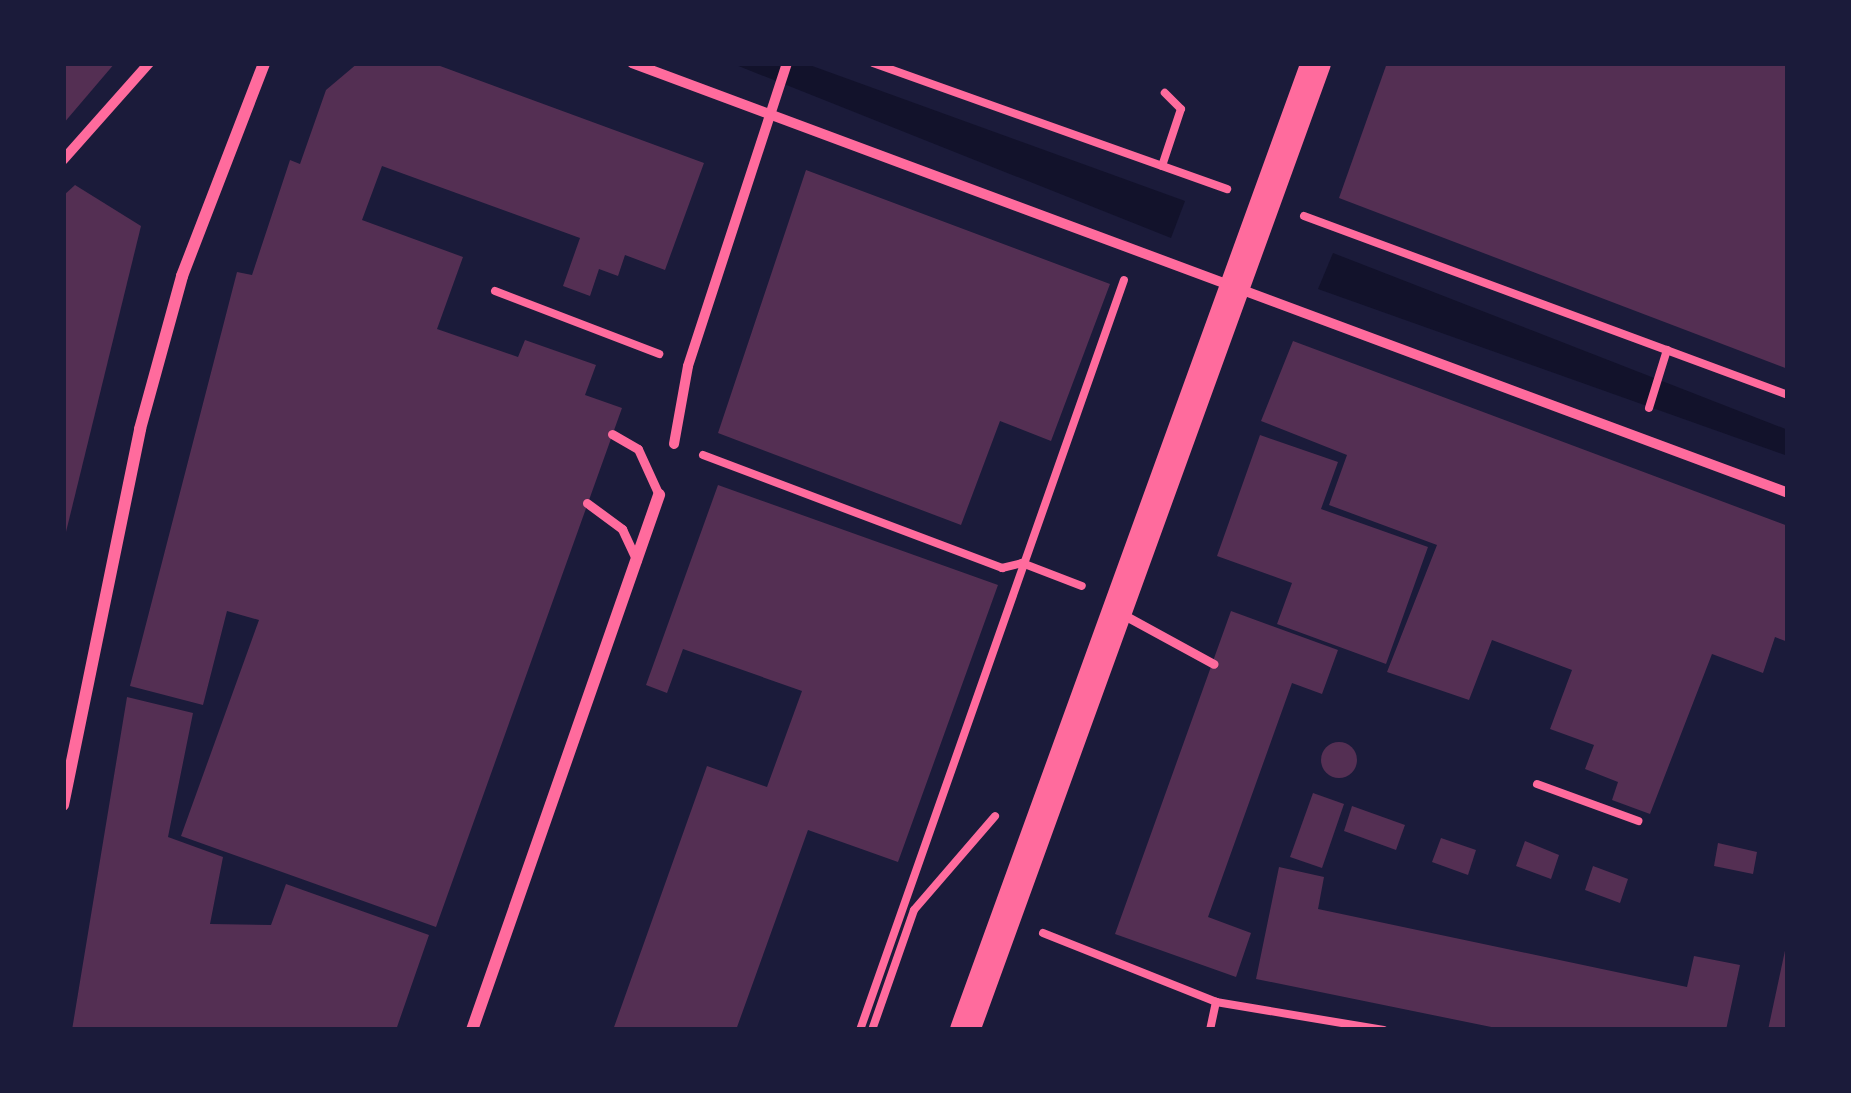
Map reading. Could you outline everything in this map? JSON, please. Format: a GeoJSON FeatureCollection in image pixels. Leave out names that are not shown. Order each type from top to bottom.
{"type":"FeatureCollection","features":[{"type":"Feature","properties":{"kind":"main road"},"geometry":{"type":"LineString","coordinates":[[965,1030],[1316,63]]}},
{"type":"Feature","properties":{"kind":"street"},"geometry":{"type":"LineString","coordinates":[[63,160],[148,63]]}},
{"type":"Feature","properties":{"kind":"street"},"geometry":{"type":"LineString","coordinates":[[63,805],[140,429],[182,276],[264,63]]}},
{"type":"Feature","properties":{"kind":"street"},"geometry":{"type":"LineString","coordinates":[[632,63],[1198,281],[1788,493]]}},
{"type":"Feature","properties":{"kind":"street"},"geometry":{"type":"LineString","coordinates":[[674,444],[688,366],[787,63]]}},
{"type":"Feature","properties":{"kind":"street"},"geometry":{"type":"LineString","coordinates":[[472,1030],[639,565],[659,495]]}},
{"type":"Feature","properties":{"kind":"lane"},"geometry":{"type":"LineString","coordinates":[[612,434],[638,449],[659,495]]}},
{"type":"Feature","properties":{"kind":"lane"},"geometry":{"type":"LineString","coordinates":[[587,503],[622,530],[639,565]]}},
{"type":"Feature","properties":{"kind":"lane"},"geometry":{"type":"LineString","coordinates":[[1118,611],[1214,664]]}},
{"type":"Feature","properties":{"kind":"path"},"geometry":{"type":"LineString","coordinates":[[873,63],[1788,394]]}},
{"type":"Feature","properties":{"kind":"path"},"geometry":{"type":"LineString","coordinates":[[1162,166],[1181,109],[1165,93]]}},
{"type":"Feature","properties":{"kind":"path"},"geometry":{"type":"LineString","coordinates":[[860,1030],[1133,256]]}},
{"type":"Feature","properties":{"kind":"path"},"geometry":{"type":"LineString","coordinates":[[495,291],[688,366]]}},
{"type":"Feature","properties":{"kind":"path"},"geometry":{"type":"LineString","coordinates":[[1646,416],[1667,350]]}},
{"type":"Feature","properties":{"kind":"path"},"geometry":{"type":"LineString","coordinates":[[674,444],[1002,568],[1022,563],[1085,587],[1118,611]]}},
{"type":"Feature","properties":{"kind":"path"},"geometry":{"type":"LineString","coordinates":[[1078,608],[1093,566]]}},
{"type":"Feature","properties":{"kind":"path"},"geometry":{"type":"LineString","coordinates":[[1537,784],[1638,821]]}},
{"type":"Feature","properties":{"kind":"path"},"geometry":{"type":"LineString","coordinates":[[872,1030],[914,910],[1000,811]]}},
{"type":"Feature","properties":{"kind":"path"},"geometry":{"type":"LineString","coordinates":[[1043,933],[1216,1002],[1384,1030]]}},
{"type":"Feature","properties":{"kind":"path"},"geometry":{"type":"LineString","coordinates":[[1210,1030],[1216,1002]]}},
{"type":"Feature","properties":{"kind":"shaded area"},"geometry":{"type":"Polygon","coordinates":[[[731,63],[804,63],[1185,201],[1171,238],[731,63]]]}},
{"type":"Feature","properties":{"kind":"shaded area"},"geometry":{"type":"Polygon","coordinates":[[[1333,253],[1788,430],[1788,456],[1318,289],[1333,253]]]}},
{"type":"Feature","properties":{"kind":"building"},"geometry":{"type":"Polygon","coordinates":[[[63,63],[115,63],[63,124],[63,63]]]}},
{"type":"Feature","properties":{"kind":"building"},"geometry":{"type":"Polygon","coordinates":[[[358,63],[432,63],[704,163],[665,270],[625,255],[618,276],[599,269],[590,296],[563,286],[580,238],[382,166],[362,220],[463,257],[437,329],[518,357],[525,340],[596,365],[585,395],[622,408],[436,927],[181,836],[259,620],[227,611],[203,705],[130,686],[237,272],[252,275],[290,160],[300,164],[326,90],[358,63]]]}},
{"type":"Feature","properties":{"kind":"building"},"geometry":{"type":"Polygon","coordinates":[[[1387,63],[1788,63],[1788,369],[1339,198],[1387,63]]]}},
{"type":"Feature","properties":{"kind":"building"},"geometry":{"type":"Polygon","coordinates":[[[806,170],[1110,284],[1051,441],[1000,421],[961,525],[718,433],[806,170]]]}},
{"type":"Feature","properties":{"kind":"building"},"geometry":{"type":"Polygon","coordinates":[[[75,185],[141,226],[65,536],[63,196],[75,185]]]}},
{"type":"Feature","properties":{"kind":"building"},"geometry":{"type":"Polygon","coordinates":[[[1293,341],[1788,526],[1788,642],[1775,637],[1763,673],[1712,654],[1650,814],[1612,800],[1618,782],[1585,769],[1594,745],[1550,729],[1572,670],[1492,640],[1469,700],[1387,672],[1437,545],[1329,505],[1347,455],[1261,421],[1293,341]]]}},
{"type":"Feature","properties":{"kind":"building"},"geometry":{"type":"Polygon","coordinates":[[[1260,435],[1338,462],[1321,509],[1428,547],[1386,664],[1277,624],[1292,583],[1217,556],[1260,435]]]}},
{"type":"Feature","properties":{"kind":"building"},"geometry":{"type":"Polygon","coordinates":[[[718,485],[998,585],[898,862],[808,830],[736,1030],[613,1030],[707,766],[767,787],[802,691],[683,649],[667,693],[646,685],[718,485]]]}},
{"type":"Feature","properties":{"kind":"building"},"geometry":{"type":"Polygon","coordinates":[[[1231,611],[1338,650],[1322,694],[1292,683],[1208,917],[1251,933],[1236,977],[1115,934],[1231,611]]]}},
{"type":"Feature","properties":{"kind":"building"},"geometry":{"type":"Polygon","coordinates":[[[127,697],[193,713],[168,837],[223,857],[210,924],[271,925],[286,884],[429,935],[396,1030],[72,1030],[127,697]]]}},
{"type":"Feature","properties":{"kind":"building"},"geometry":{"type":"Polygon","coordinates":[[[1339,742],[1351,748],[1357,760],[1351,772],[1339,778],[1327,772],[1321,760],[1327,748],[1339,742]]]}},
{"type":"Feature","properties":{"kind":"building"},"geometry":{"type":"Polygon","coordinates":[[[1313,793],[1344,804],[1322,868],[1290,857],[1313,793]]]}},
{"type":"Feature","properties":{"kind":"building"},"geometry":{"type":"Polygon","coordinates":[[[1352,806],[1405,825],[1396,850],[1344,831],[1352,806]]]}},
{"type":"Feature","properties":{"kind":"building"},"geometry":{"type":"Polygon","coordinates":[[[1441,838],[1476,850],[1468,875],[1432,862],[1441,838]]]}},
{"type":"Feature","properties":{"kind":"building"},"geometry":{"type":"Polygon","coordinates":[[[1525,841],[1559,855],[1551,879],[1516,866],[1525,841]]]}},
{"type":"Feature","properties":{"kind":"building"},"geometry":{"type":"Polygon","coordinates":[[[1718,843],[1757,852],[1753,874],[1714,866],[1718,843]]]}},
{"type":"Feature","properties":{"kind":"building"},"geometry":{"type":"Polygon","coordinates":[[[1593,866],[1628,879],[1620,903],[1585,890],[1593,866]]]}},
{"type":"Feature","properties":{"kind":"building"},"geometry":{"type":"Polygon","coordinates":[[[1279,867],[1324,877],[1318,909],[1687,987],[1694,956],[1740,965],[1726,1030],[1506,1030],[1256,979],[1279,867]]]}},
{"type":"Feature","properties":{"kind":"building"},"geometry":{"type":"Polygon","coordinates":[[[1786,946],[1788,1030],[1768,1030],[1786,946]]]}}]}
